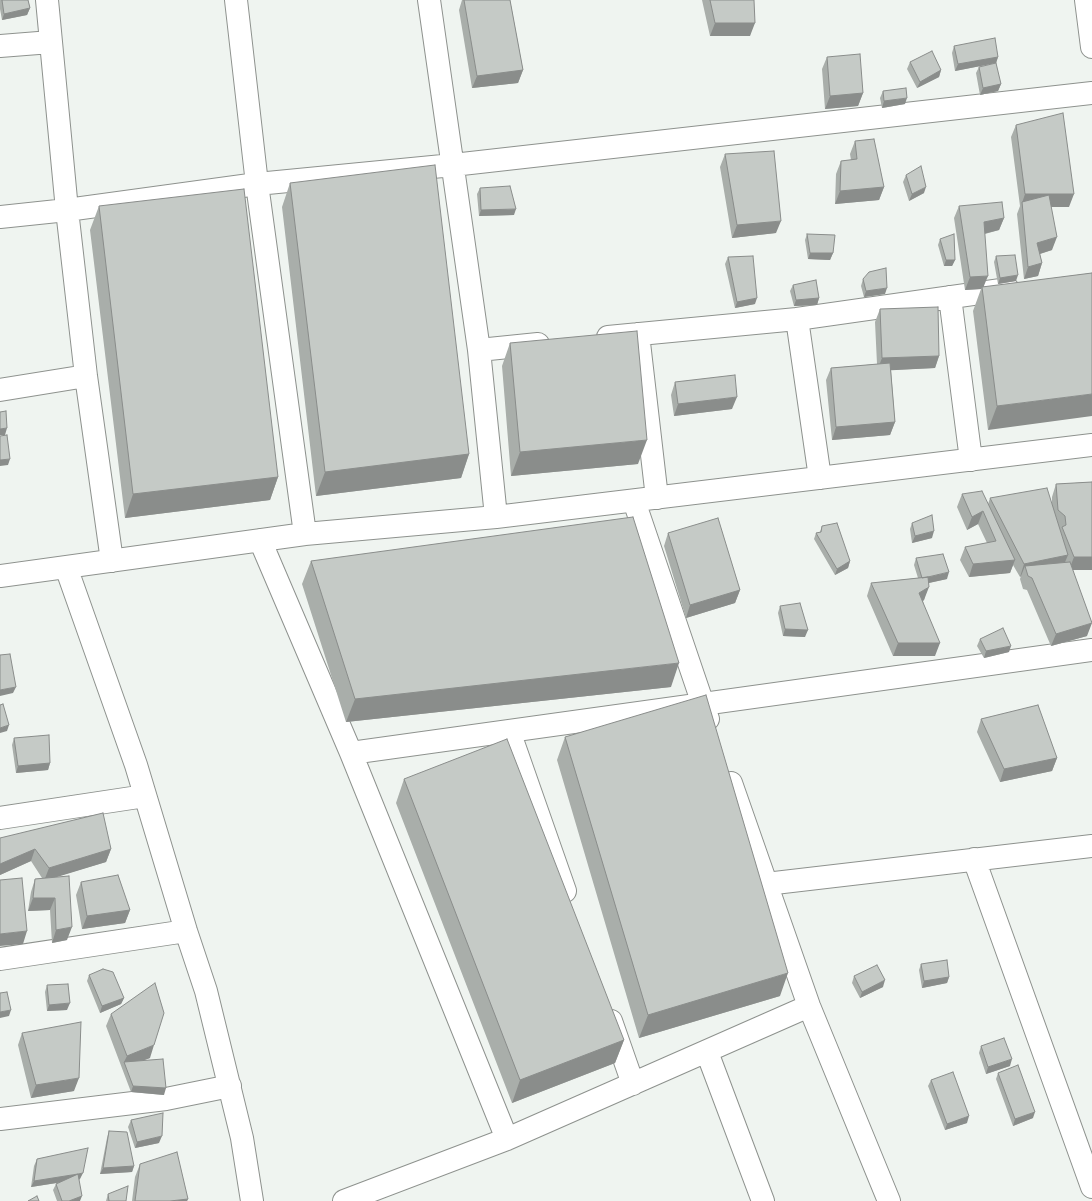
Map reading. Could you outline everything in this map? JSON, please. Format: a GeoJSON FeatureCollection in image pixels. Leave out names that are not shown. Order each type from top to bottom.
{"type":"FeatureCollection","features":[{"type":"Feature","properties":{"kind":"street"},"geometry":{"type":"LineString","coordinates":[[47,0],[67,210],[86,376],[112,561]]}},
{"type":"Feature","properties":{"kind":"street"},"geometry":{"type":"LineString","coordinates":[[236,0],[257,184],[305,534]]}},
{"type":"Feature","properties":{"kind":"street"},"geometry":{"type":"LineString","coordinates":[[429,0],[479,350],[496,517]]}},
{"type":"Feature","properties":{"kind":"street"},"geometry":{"type":"LineString","coordinates":[[1086,0],[1092,47]]}},
{"type":"Feature","properties":{"kind":"street"},"geometry":{"type":"LineString","coordinates":[[0,46],[51,42]]}},
{"type":"Feature","properties":{"kind":"street"},"geometry":{"type":"LineString","coordinates":[[0,217],[67,210],[257,184],[453,165],[1092,93]]}},
{"type":"Feature","properties":{"kind":"street"},"geometry":{"type":"LineString","coordinates":[[590,338],[797,319],[1029,287]]}},
{"type":"Feature","properties":{"kind":"street"},"geometry":{"type":"LineString","coordinates":[[950,297],[971,460]]}},
{"type":"Feature","properties":{"kind":"street"},"geometry":{"type":"LineString","coordinates":[[797,319],[820,478]]}},
{"type":"Feature","properties":{"kind":"street"},"geometry":{"type":"LineString","coordinates":[[638,334],[657,498]]}},
{"type":"Feature","properties":{"kind":"street"},"geometry":{"type":"LineString","coordinates":[[479,350],[559,342]]}},
{"type":"Feature","properties":{"kind":"street"},"geometry":{"type":"LineString","coordinates":[[0,390],[86,376]]}},
{"type":"Feature","properties":{"kind":"street"},"geometry":{"type":"LineString","coordinates":[[0,576],[305,534],[496,517],[1092,445]]}},
{"type":"Feature","properties":{"kind":"street"},"geometry":{"type":"LineString","coordinates":[[634,501],[714,735]]}},
{"type":"Feature","properties":{"kind":"street"},"geometry":{"type":"LineString","coordinates":[[260,540],[352,753],[506,1139]]}},
{"type":"Feature","properties":{"kind":"street"},"geometry":{"type":"LineString","coordinates":[[66,567],[136,765],[186,931],[206,991],[242,1138],[252,1201]]}},
{"type":"Feature","properties":{"kind":"street"},"geometry":{"type":"LineString","coordinates":[[352,753],[1092,650]]}},
{"type":"Feature","properties":{"kind":"street"},"geometry":{"type":"LineString","coordinates":[[509,731],[572,911]]}},
{"type":"Feature","properties":{"kind":"street"},"geometry":{"type":"LineString","coordinates":[[724,765],[809,1006],[889,1201]]}},
{"type":"Feature","properties":{"kind":"street"},"geometry":{"type":"LineString","coordinates":[[0,818],[145,796]]}},
{"type":"Feature","properties":{"kind":"street"},"geometry":{"type":"LineString","coordinates":[[766,884],[1092,846]]}},
{"type":"Feature","properties":{"kind":"street"},"geometry":{"type":"LineString","coordinates":[[974,859],[1092,1187]]}},
{"type":"Feature","properties":{"kind":"street"},"geometry":{"type":"LineString","coordinates":[[0,959],[186,931]]}},
{"type":"Feature","properties":{"kind":"street"},"geometry":{"type":"LineString","coordinates":[[604,1001],[633,1084]]}},
{"type":"Feature","properties":{"kind":"street"},"geometry":{"type":"LineString","coordinates":[[344,1201],[506,1139],[809,1006]]}},
{"type":"Feature","properties":{"kind":"street"},"geometry":{"type":"LineString","coordinates":[[706,1052],[763,1201]]}},
{"type":"Feature","properties":{"kind":"street"},"geometry":{"type":"LineString","coordinates":[[0,1119],[166,1099],[230,1086]]}},
{"type":"Feature","properties":{"kind":"building"},"geometry":{"type":"Polygon","coordinates":[[[2,0],[28,0],[30,8],[4,14],[2,0]]]}},
{"type":"Feature","properties":{"kind":"building"},"geometry":{"type":"Polygon","coordinates":[[[464,0],[510,0],[523,70],[477,76],[464,0]]]}},
{"type":"Feature","properties":{"kind":"building"},"geometry":{"type":"Polygon","coordinates":[[[710,0],[754,0],[755,23],[715,23],[710,0]]]}},
{"type":"Feature","properties":{"kind":"building"},"geometry":{"type":"Polygon","coordinates":[[[995,38],[998,57],[958,64],[954,46],[995,38]]]}},
{"type":"Feature","properties":{"kind":"building"},"geometry":{"type":"Polygon","coordinates":[[[932,51],[941,70],[920,82],[910,62],[932,51]]]}},
{"type":"Feature","properties":{"kind":"building"},"geometry":{"type":"Polygon","coordinates":[[[860,54],[863,93],[830,96],[827,57],[860,54]]]}},
{"type":"Feature","properties":{"kind":"building"},"geometry":{"type":"Polygon","coordinates":[[[996,63],[1001,84],[983,88],[979,67],[996,63]]]}},
{"type":"Feature","properties":{"kind":"building"},"geometry":{"type":"Polygon","coordinates":[[[906,88],[907,98],[884,101],[883,91],[906,88]]]}},
{"type":"Feature","properties":{"kind":"building"},"geometry":{"type":"Polygon","coordinates":[[[1063,113],[1074,194],[1025,194],[1016,125],[1063,113]]]}},
{"type":"Feature","properties":{"kind":"building"},"geometry":{"type":"Polygon","coordinates":[[[874,139],[884,187],[840,191],[841,161],[857,159],[855,141],[874,139]]]}},
{"type":"Feature","properties":{"kind":"building"},"geometry":{"type":"Polygon","coordinates":[[[774,151],[781,221],[737,225],[725,154],[774,151]]]}},
{"type":"Feature","properties":{"kind":"building"},"geometry":{"type":"Polygon","coordinates":[[[435,165],[469,454],[325,472],[290,183],[435,165]]]}},
{"type":"Feature","properties":{"kind":"building"},"geometry":{"type":"Polygon","coordinates":[[[921,166],[926,187],[912,194],[906,175],[921,166]]]}},
{"type":"Feature","properties":{"kind":"building"},"geometry":{"type":"Polygon","coordinates":[[[510,186],[516,209],[481,210],[480,188],[510,186]]]}},
{"type":"Feature","properties":{"kind":"building"},"geometry":{"type":"Polygon","coordinates":[[[244,189],[278,477],[133,494],[99,206],[244,189]]]}},
{"type":"Feature","properties":{"kind":"building"},"geometry":{"type":"Polygon","coordinates":[[[1049,195],[1057,237],[1037,243],[1042,263],[1028,267],[1022,202],[1049,195]]]}},
{"type":"Feature","properties":{"kind":"building"},"geometry":{"type":"Polygon","coordinates":[[[1002,202],[1004,218],[984,222],[988,276],[970,277],[959,206],[1002,202]]]}},
{"type":"Feature","properties":{"kind":"building"},"geometry":{"type":"Polygon","coordinates":[[[807,234],[835,235],[833,253],[810,253],[807,234]]]}},
{"type":"Feature","properties":{"kind":"building"},"geometry":{"type":"Polygon","coordinates":[[[954,234],[955,260],[946,260],[940,239],[954,234]]]}},
{"type":"Feature","properties":{"kind":"building"},"geometry":{"type":"Polygon","coordinates":[[[1015,255],[1018,275],[1000,278],[996,256],[1015,255]]]}},
{"type":"Feature","properties":{"kind":"building"},"geometry":{"type":"Polygon","coordinates":[[[753,256],[757,298],[737,302],[728,257],[753,256]]]}},
{"type":"Feature","properties":{"kind":"building"},"geometry":{"type":"Polygon","coordinates":[[[886,268],[887,288],[866,291],[863,279],[869,272],[886,268]]]}},
{"type":"Feature","properties":{"kind":"building"},"geometry":{"type":"Polygon","coordinates":[[[1092,273],[1092,394],[997,406],[982,287],[1092,273]]]}},
{"type":"Feature","properties":{"kind":"building"},"geometry":{"type":"Polygon","coordinates":[[[816,280],[819,298],[796,300],[793,285],[816,280]]]}},
{"type":"Feature","properties":{"kind":"building"},"geometry":{"type":"Polygon","coordinates":[[[938,307],[939,356],[882,358],[880,309],[938,307]]]}},
{"type":"Feature","properties":{"kind":"building"},"geometry":{"type":"Polygon","coordinates":[[[637,331],[647,440],[520,452],[510,343],[637,331]]]}},
{"type":"Feature","properties":{"kind":"building"},"geometry":{"type":"Polygon","coordinates":[[[890,363],[895,422],[836,427],[831,368],[890,363]]]}},
{"type":"Feature","properties":{"kind":"building"},"geometry":{"type":"Polygon","coordinates":[[[735,375],[737,397],[678,404],[675,382],[735,375]]]}},
{"type":"Feature","properties":{"kind":"building"},"geometry":{"type":"Polygon","coordinates":[[[6,411],[7,428],[0,429],[0,412],[6,411]]]}},
{"type":"Feature","properties":{"kind":"building"},"geometry":{"type":"Polygon","coordinates":[[[7,435],[10,459],[0,460],[0,436],[7,435]]]}},
{"type":"Feature","properties":{"kind":"building"},"geometry":{"type":"Polygon","coordinates":[[[1092,482],[1092,557],[1074,557],[1062,527],[1066,525],[1065,516],[1058,510],[1056,484],[1092,482]]]}},
{"type":"Feature","properties":{"kind":"building"},"geometry":{"type":"Polygon","coordinates":[[[1047,488],[1068,555],[1024,564],[990,498],[1047,488]]]}},
{"type":"Feature","properties":{"kind":"building"},"geometry":{"type":"Polygon","coordinates":[[[982,491],[1015,560],[973,564],[965,547],[996,541],[983,511],[972,517],[962,494],[982,491]]]}},
{"type":"Feature","properties":{"kind":"building"},"geometry":{"type":"Polygon","coordinates":[[[932,515],[934,531],[915,536],[912,523],[932,515]]]}},
{"type":"Feature","properties":{"kind":"building"},"geometry":{"type":"Polygon","coordinates":[[[633,517],[679,663],[355,699],[311,561],[633,517]]]}},
{"type":"Feature","properties":{"kind":"building"},"geometry":{"type":"Polygon","coordinates":[[[718,518],[740,590],[690,605],[668,533],[718,518]]]}},
{"type":"Feature","properties":{"kind":"building"},"geometry":{"type":"Polygon","coordinates":[[[837,523],[850,561],[837,569],[816,533],[821,532],[822,526],[837,523]]]}},
{"type":"Feature","properties":{"kind":"building"},"geometry":{"type":"Polygon","coordinates":[[[943,554],[949,572],[922,578],[916,558],[943,554]]]}},
{"type":"Feature","properties":{"kind":"building"},"geometry":{"type":"Polygon","coordinates":[[[1070,562],[1092,623],[1056,634],[1032,578],[1028,576],[1025,566],[1070,562]]]}},
{"type":"Feature","properties":{"kind":"building"},"geometry":{"type":"Polygon","coordinates":[[[928,577],[929,587],[919,593],[940,643],[898,643],[871,583],[928,577]]]}},
{"type":"Feature","properties":{"kind":"building"},"geometry":{"type":"Polygon","coordinates":[[[800,603],[808,630],[785,629],[780,606],[800,603]]]}},
{"type":"Feature","properties":{"kind":"building"},"geometry":{"type":"Polygon","coordinates":[[[1003,628],[1011,646],[986,651],[980,639],[1003,628]]]}},
{"type":"Feature","properties":{"kind":"building"},"geometry":{"type":"Polygon","coordinates":[[[10,654],[16,687],[0,690],[0,655],[10,654]]]}},
{"type":"Feature","properties":{"kind":"building"},"geometry":{"type":"Polygon","coordinates":[[[706,695],[788,973],[648,1015],[565,737],[706,695]]]}},
{"type":"Feature","properties":{"kind":"building"},"geometry":{"type":"Polygon","coordinates":[[[3,704],[9,725],[0,728],[0,705],[3,704]]]}},
{"type":"Feature","properties":{"kind":"building"},"geometry":{"type":"Polygon","coordinates":[[[1038,705],[1057,758],[1004,769],[981,719],[1038,705]]]}},
{"type":"Feature","properties":{"kind":"building"},"geometry":{"type":"Polygon","coordinates":[[[49,735],[50,763],[18,766],[14,738],[49,735]]]}},
{"type":"Feature","properties":{"kind":"building"},"geometry":{"type":"Polygon","coordinates":[[[507,739],[624,1040],[520,1080],[404,779],[507,739]]]}},
{"type":"Feature","properties":{"kind":"building"},"geometry":{"type":"Polygon","coordinates":[[[103,813],[111,849],[49,868],[35,849],[0,864],[0,838],[103,813]]]}},
{"type":"Feature","properties":{"kind":"building"},"geometry":{"type":"Polygon","coordinates":[[[118,875],[130,910],[87,916],[81,882],[118,875]]]}},
{"type":"Feature","properties":{"kind":"building"},"geometry":{"type":"Polygon","coordinates":[[[69,876],[72,927],[56,930],[55,898],[33,898],[35,879],[69,876]]]}},
{"type":"Feature","properties":{"kind":"building"},"geometry":{"type":"Polygon","coordinates":[[[22,878],[27,931],[0,934],[0,880],[22,878]]]}},
{"type":"Feature","properties":{"kind":"building"},"geometry":{"type":"Polygon","coordinates":[[[947,960],[949,977],[924,981],[921,964],[947,960]]]}},
{"type":"Feature","properties":{"kind":"building"},"geometry":{"type":"Polygon","coordinates":[[[877,965],[885,980],[862,992],[854,976],[877,965]]]}},
{"type":"Feature","properties":{"kind":"building"},"geometry":{"type":"Polygon","coordinates":[[[103,969],[113,972],[124,998],[102,1006],[89,975],[103,969]]]}},
{"type":"Feature","properties":{"kind":"building"},"geometry":{"type":"Polygon","coordinates":[[[155,983],[164,1013],[154,1045],[127,1056],[111,1014],[155,983]]]}},
{"type":"Feature","properties":{"kind":"building"},"geometry":{"type":"Polygon","coordinates":[[[68,984],[70,1003],[49,1005],[47,985],[68,984]]]}},
{"type":"Feature","properties":{"kind":"building"},"geometry":{"type":"Polygon","coordinates":[[[7,992],[11,1010],[0,1012],[0,993],[7,992]]]}},
{"type":"Feature","properties":{"kind":"building"},"geometry":{"type":"Polygon","coordinates":[[[81,1022],[79,1078],[36,1085],[22,1033],[81,1022]]]}},
{"type":"Feature","properties":{"kind":"building"},"geometry":{"type":"Polygon","coordinates":[[[1004,1038],[1012,1059],[988,1067],[981,1046],[1004,1038]]]}},
{"type":"Feature","properties":{"kind":"building"},"geometry":{"type":"Polygon","coordinates":[[[163,1059],[166,1088],[133,1086],[124,1062],[163,1059]]]}},
{"type":"Feature","properties":{"kind":"building"},"geometry":{"type":"Polygon","coordinates":[[[1018,1065],[1035,1112],[1015,1119],[998,1073],[1018,1065]]]}},
{"type":"Feature","properties":{"kind":"building"},"geometry":{"type":"Polygon","coordinates":[[[953,1072],[969,1116],[947,1124],[931,1080],[953,1072]]]}},
{"type":"Feature","properties":{"kind":"building"},"geometry":{"type":"Polygon","coordinates":[[[163,1113],[162,1136],[137,1142],[131,1120],[163,1113]]]}},
{"type":"Feature","properties":{"kind":"building"},"geometry":{"type":"Polygon","coordinates":[[[109,1131],[127,1132],[134,1166],[103,1168],[109,1131]]]}},
{"type":"Feature","properties":{"kind":"building"},"geometry":{"type":"Polygon","coordinates":[[[88,1148],[83,1173],[34,1181],[37,1159],[88,1148]]]}},
{"type":"Feature","properties":{"kind":"building"},"geometry":{"type":"Polygon","coordinates":[[[177,1152],[188,1199],[170,1201],[135,1201],[140,1164],[177,1152]]]}},
{"type":"Feature","properties":{"kind":"building"},"geometry":{"type":"Polygon","coordinates":[[[78,1174],[82,1196],[69,1201],[62,1201],[56,1184],[78,1174]]]}},
{"type":"Feature","properties":{"kind":"building"},"geometry":{"type":"Polygon","coordinates":[[[128,1186],[126,1201],[109,1201],[108,1194],[128,1186]]]}},
{"type":"Feature","properties":{"kind":"building"},"geometry":{"type":"Polygon","coordinates":[[[37,1196],[39,1201],[28,1201],[37,1196]]]}}]}
